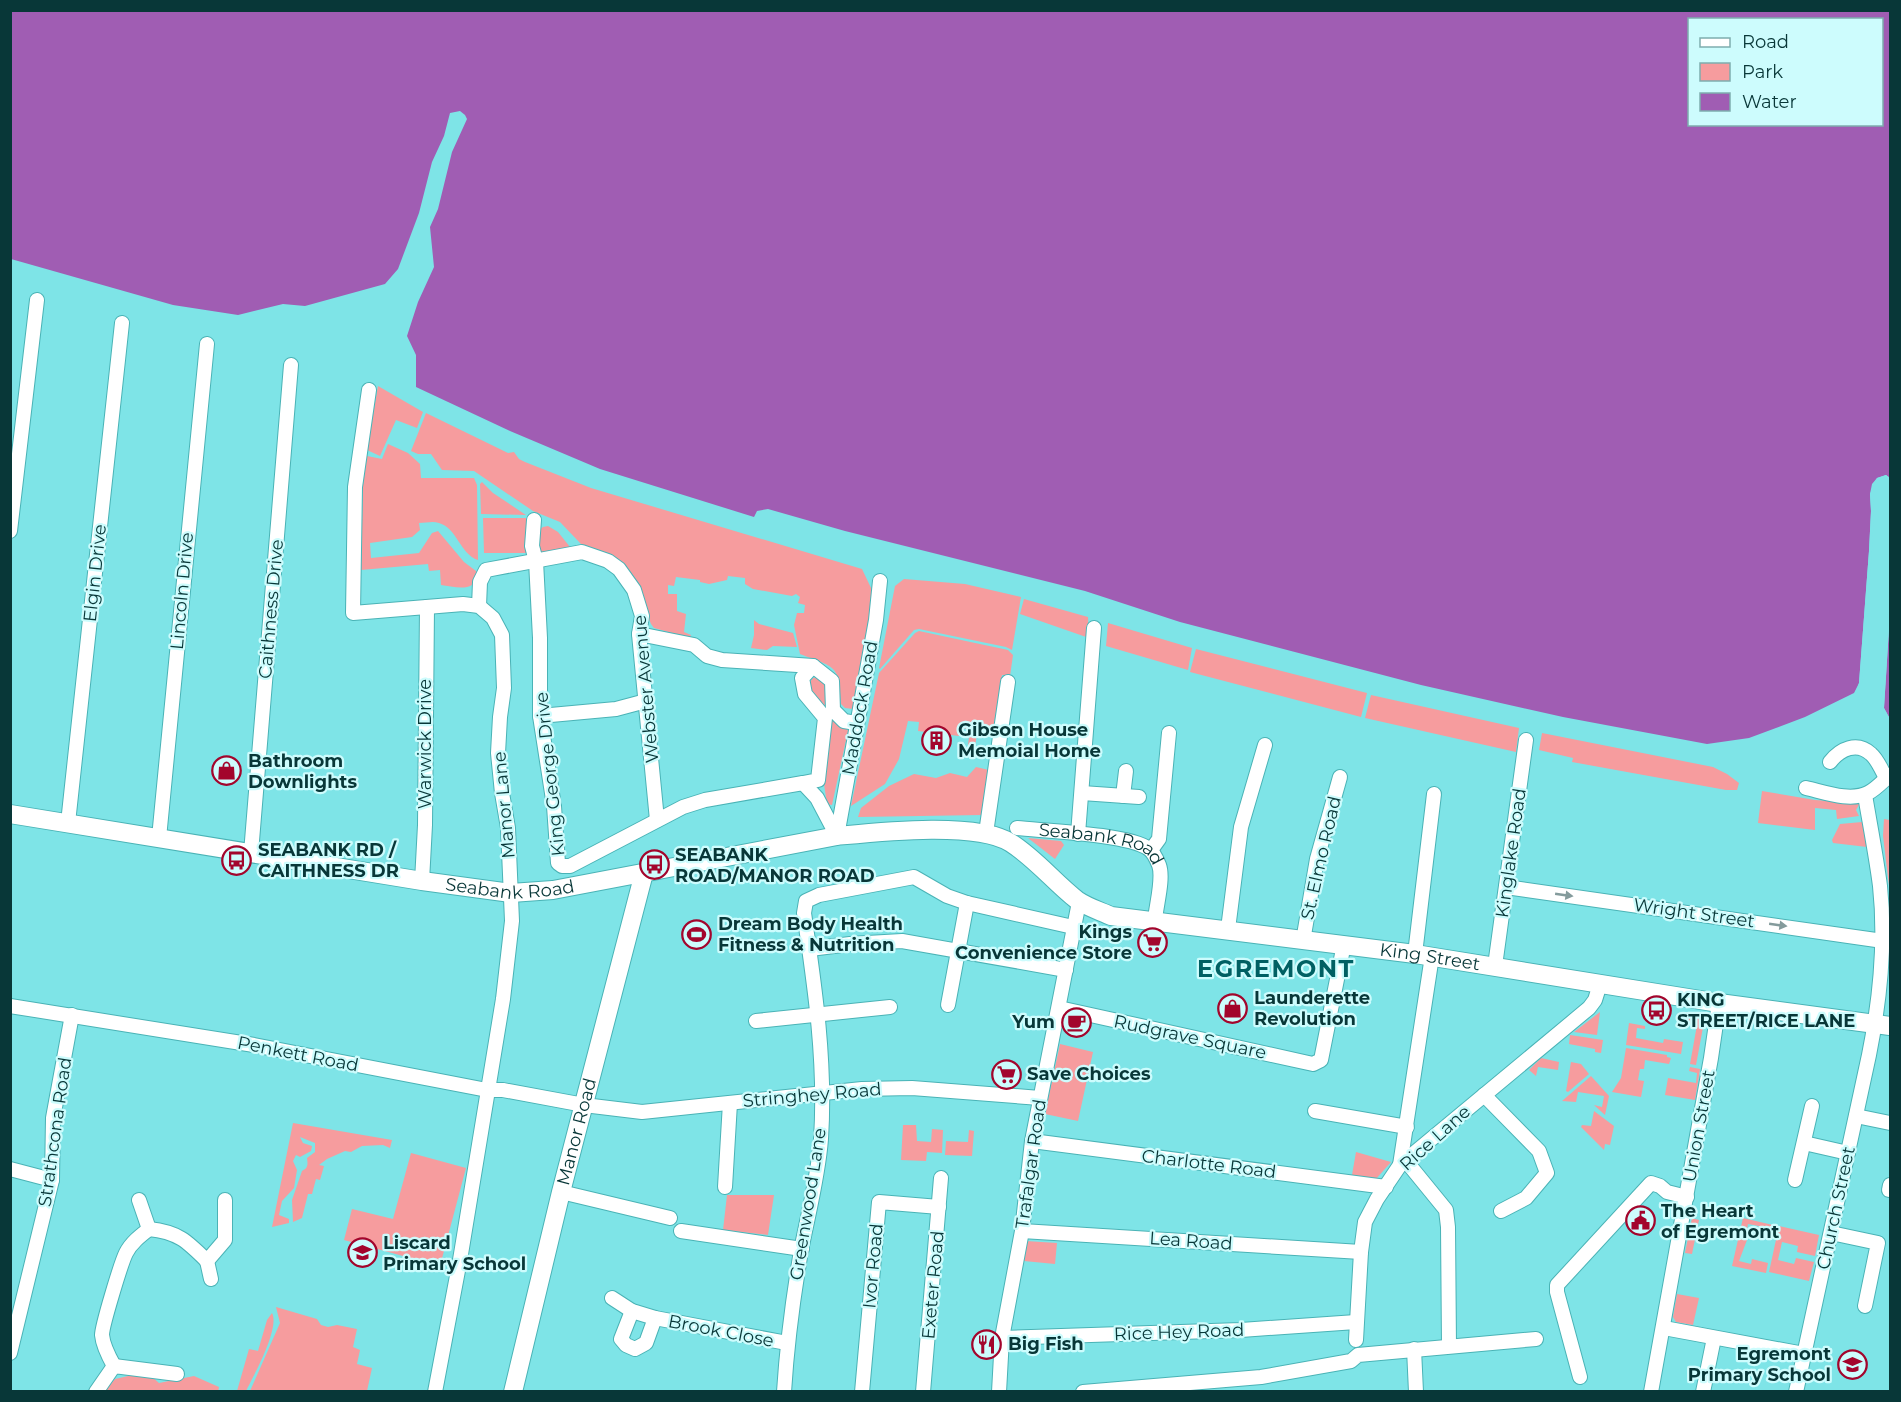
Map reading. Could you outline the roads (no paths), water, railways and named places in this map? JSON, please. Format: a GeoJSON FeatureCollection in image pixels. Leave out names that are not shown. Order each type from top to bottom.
{"type":"FeatureCollection","features":[{"type":"Feature","properties":{"kind":"main road","name":"Seabank Road"},"geometry":{"type":"LineString","coordinates":[[10,814],[422,881],[511,893],[552,890],[837,836],[914,830],[1012,835]]}},
{"type":"Feature","properties":{"kind":"main road","name":"King Street"},"geometry":{"type":"LineString","coordinates":[[1012,835],[1031,857],[1079,902],[1111,916],[1424,955],[1719,1003],[1883,1025]]}},
{"type":"Feature","properties":{"kind":"main road","name":"Manor Road"},"geometry":{"type":"LineString","coordinates":[[513,1392],[561,1192],[644,873]]}},
{"type":"Feature","properties":{"kind":"street"},"geometry":{"type":"LineString","coordinates":[[10,531],[37,300]]}},
{"type":"Feature","properties":{"kind":"street","name":"Elgin Drive"},"geometry":{"type":"LineString","coordinates":[[68,823],[122,323]]}},
{"type":"Feature","properties":{"kind":"street","name":"Lincoln Drive"},"geometry":{"type":"LineString","coordinates":[[159,838],[207,344]]}},
{"type":"Feature","properties":{"kind":"street","name":"Caithness Drive"},"geometry":{"type":"LineString","coordinates":[[251,853],[291,365]]}},
{"type":"Feature","properties":{"kind":"street"},"geometry":{"type":"LineString","coordinates":[[369,390],[355,487],[353,613],[463,604],[480,606],[480,582],[486,570],[536,561]]}},
{"type":"Feature","properties":{"kind":"street","name":"King George Drive"},"geometry":{"type":"LineString","coordinates":[[534,520],[532,546],[536,561],[540,638],[540,716],[554,806],[558,864],[561,867],[570,866],[657,820]]}},
{"type":"Feature","properties":{"kind":"street","name":"Webster Avenue"},"geometry":{"type":"LineString","coordinates":[[536,561],[582,552],[608,561],[619,569],[634,590],[642,616],[639,634],[657,820]]}},
{"type":"Feature","properties":{"kind":"street","name":"Maddock Road"},"geometry":{"type":"LineString","coordinates":[[837,836],[876,620],[880,581]]}},
{"type":"Feature","properties":{"kind":"street","name":"Manor Lane"},"geometry":{"type":"LineString","coordinates":[[435,1392],[504,999],[512,921],[508,828],[498,753],[504,688],[502,635],[493,618],[480,606]]}},
{"type":"Feature","properties":{"kind":"street","name":"Warwick Drive"},"geometry":{"type":"LineString","coordinates":[[422,881],[427,607]]}},
{"type":"Feature","properties":{"kind":"street"},"geometry":{"type":"LineString","coordinates":[[1078,834],[1094,628]]}},
{"type":"Feature","properties":{"kind":"street"},"geometry":{"type":"LineString","coordinates":[[639,634],[694,645],[707,656],[723,660],[813,666],[832,681],[833,710],[844,721],[856,723]]}},
{"type":"Feature","properties":{"kind":"street"},"geometry":{"type":"LineString","coordinates":[[657,820],[683,807],[705,800],[818,780],[825,718],[805,694],[802,678],[813,666]]}},
{"type":"Feature","properties":{"kind":"street"},"geometry":{"type":"LineString","coordinates":[[986,834],[1008,682]]}},
{"type":"Feature","properties":{"kind":"street"},"geometry":{"type":"LineString","coordinates":[[540,716],[616,709],[646,701]]}},
{"type":"Feature","properties":{"kind":"street"},"geometry":{"type":"LineString","coordinates":[[1151,850],[1158,839],[1169,733]]}},
{"type":"Feature","properties":{"kind":"street","name":"Kinglake Road"},"geometry":{"type":"LineString","coordinates":[[1495,966],[1526,740]]}},
{"type":"Feature","properties":{"kind":"street"},"geometry":{"type":"LineString","coordinates":[[1228,929],[1241,827],[1264,745]]}},
{"type":"Feature","properties":{"kind":"street"},"geometry":{"type":"LineString","coordinates":[[1806,788],[1848,797],[1865,795],[1888,777],[1872,754],[1858,748],[1844,749],[1837,753],[1830,762]]}},
{"type":"Feature","properties":{"kind":"street"},"geometry":{"type":"LineString","coordinates":[[1123,796],[1126,771]]}},
{"type":"Feature","properties":{"kind":"street","name":"St. Elmo Road"},"geometry":{"type":"LineString","coordinates":[[1303,941],[1317,859],[1340,777]]}},
{"type":"Feature","properties":{"kind":"street"},"geometry":{"type":"LineString","coordinates":[[802,783],[817,798],[837,836]]}},
{"type":"Feature","properties":{"kind":"street"},"geometry":{"type":"LineString","coordinates":[[1082,793],[1139,797]]}},
{"type":"Feature","properties":{"kind":"street"},"geometry":{"type":"LineString","coordinates":[[1434,794],[1424,955],[1403,1163],[1446,1210],[1449,1346]]}},
{"type":"Feature","properties":{"kind":"street","name":"Church Street"},"geometry":{"type":"LineString","coordinates":[[1796,1392],[1856,1116],[1883,1025],[1886,941],[1880,886],[1865,795]]}},
{"type":"Feature","properties":{"kind":"street","name":"Seabank Road"},"geometry":{"type":"LineString","coordinates":[[1012,835],[1078,834],[1137,843],[1151,850],[1161,874],[1155,920]]}},
{"type":"Feature","properties":{"kind":"street","name":"Greenwood Lane"},"geometry":{"type":"LineString","coordinates":[[784,1392],[787,1343],[801,1249],[814,1192],[820,1142],[822,1093],[819,1014],[804,913],[806,901],[819,895],[914,877],[947,896],[967,903],[1073,927]]}},
{"type":"Feature","properties":{"kind":"street","name":"Wright Street"},"geometry":{"type":"LineString","coordinates":[[1506,886],[1886,941]]}},
{"type":"Feature","properties":{"kind":"street","name":"Trafalgar Road"},"geometry":{"type":"LineString","coordinates":[[999,1392],[1002,1338],[1022,1231],[1032,1141],[1079,902]]}},
{"type":"Feature","properties":{"kind":"street"},"geometry":{"type":"LineString","coordinates":[[948,1005],[967,903]]}},
{"type":"Feature","properties":{"kind":"street"},"geometry":{"type":"LineString","coordinates":[[810,949],[902,941],[1066,970]]}},
{"type":"Feature","properties":{"kind":"street","name":"Rudgrave Square"},"geometry":{"type":"LineString","coordinates":[[1059,1008],[1313,1064],[1321,1060],[1344,944]]}},
{"type":"Feature","properties":{"kind":"street","name":"Rice Lane"},"geometry":{"type":"LineString","coordinates":[[1356,1340],[1365,1222],[1386,1187],[1403,1163],[1589,1008],[1595,1000],[1600,984]]}},
{"type":"Feature","properties":{"kind":"street","name":"Union Street"},"geometry":{"type":"LineString","coordinates":[[1651,1392],[1687,1197],[1719,1003]]}},
{"type":"Feature","properties":{"kind":"street","name":"Penkett Road"},"geometry":{"type":"LineString","coordinates":[[10,1006],[254,1045],[488,1090],[503,1089],[584,1105]]}},
{"type":"Feature","properties":{"kind":"street"},"geometry":{"type":"LineString","coordinates":[[756,1021],[890,1007]]}},
{"type":"Feature","properties":{"kind":"street","name":"Strathcona Road"},"geometry":{"type":"LineString","coordinates":[[10,1353],[52,1180],[53,1118],[72,1015]]}},
{"type":"Feature","properties":{"kind":"street","name":"Stringhey Road"},"geometry":{"type":"LineString","coordinates":[[584,1105],[642,1112],[862,1089],[912,1088],[1040,1098]]}},
{"type":"Feature","properties":{"kind":"street"},"geometry":{"type":"LineString","coordinates":[[1484,1095],[1539,1151],[1547,1173],[1526,1198],[1501,1211]]}},
{"type":"Feature","properties":{"kind":"street"},"geometry":{"type":"LineString","coordinates":[[725,1187],[730,1103]]}},
{"type":"Feature","properties":{"kind":"street"},"geometry":{"type":"LineString","coordinates":[[1795,1180],[1812,1106]]}},
{"type":"Feature","properties":{"kind":"street"},"geometry":{"type":"LineString","coordinates":[[1315,1111],[1407,1127]]}},
{"type":"Feature","properties":{"kind":"street"},"geometry":{"type":"LineString","coordinates":[[1856,1116],[1890,1123]]}},
{"type":"Feature","properties":{"kind":"street","name":"Charlotte Road"},"geometry":{"type":"LineString","coordinates":[[1032,1141],[1386,1187]]}},
{"type":"Feature","properties":{"kind":"street"},"geometry":{"type":"LineString","coordinates":[[1804,1143],[1848,1153]]}},
{"type":"Feature","properties":{"kind":"street"},"geometry":{"type":"LineString","coordinates":[[10,1169],[52,1180]]}},
{"type":"Feature","properties":{"kind":"street","name":"Exeter Road"},"geometry":{"type":"LineString","coordinates":[[923,1392],[941,1178]]}},
{"type":"Feature","properties":{"kind":"street"},"geometry":{"type":"LineString","coordinates":[[1580,1377],[1557,1285],[1651,1183],[1667,1192],[1687,1197]]}},
{"type":"Feature","properties":{"kind":"street"},"geometry":{"type":"LineString","coordinates":[[561,1192],[670,1218]]}},
{"type":"Feature","properties":{"kind":"street"},"geometry":{"type":"LineString","coordinates":[[139,1200],[149,1229]]}},
{"type":"Feature","properties":{"kind":"street"},"geometry":{"type":"LineString","coordinates":[[207,1262],[225,1240],[225,1200]]}},
{"type":"Feature","properties":{"kind":"street","name":"Ivor Road"},"geometry":{"type":"LineString","coordinates":[[862,1392],[879,1202],[939,1207]]}},
{"type":"Feature","properties":{"kind":"street"},"geometry":{"type":"LineString","coordinates":[[114,1366],[105,1348],[102,1335],[126,1253],[136,1239],[149,1229],[180,1236],[207,1262],[211,1279]]}},
{"type":"Feature","properties":{"kind":"street"},"geometry":{"type":"LineString","coordinates":[[681,1231],[801,1249]]}},
{"type":"Feature","properties":{"kind":"street","name":"Lea Road"},"geometry":{"type":"LineString","coordinates":[[1022,1231],[1361,1252]]}},
{"type":"Feature","properties":{"kind":"street"},"geometry":{"type":"LineString","coordinates":[[1831,1233],[1878,1243],[1865,1306]]}},
{"type":"Feature","properties":{"kind":"street","name":"Brook Close"},"geometry":{"type":"LineString","coordinates":[[612,1298],[632,1311],[654,1318],[787,1343]]}},
{"type":"Feature","properties":{"kind":"street","name":"Brook Close"},"geometry":{"type":"LineString","coordinates":[[632,1311],[621,1339],[626,1345],[635,1349],[646,1343],[654,1318]]}},
{"type":"Feature","properties":{"kind":"street","name":"Rice Hey Road"},"geometry":{"type":"LineString","coordinates":[[1002,1338],[1241,1330],[1356,1322]]}},
{"type":"Feature","properties":{"kind":"street"},"geometry":{"type":"LineString","coordinates":[[1664,1328],[1804,1354]]}},
{"type":"Feature","properties":{"kind":"street"},"geometry":{"type":"LineString","coordinates":[[1703,1392],[1714,1338]]}},
{"type":"Feature","properties":{"kind":"street"},"geometry":{"type":"LineString","coordinates":[[1083,1392],[1261,1377],[1351,1361],[1358,1354],[1536,1339]]}},
{"type":"Feature","properties":{"kind":"street"},"geometry":{"type":"LineString","coordinates":[[1414,1349],[1416,1392]]}},
{"type":"Feature","properties":{"kind":"street"},"geometry":{"type":"LineString","coordinates":[[114,1366],[177,1374]]}},
{"type":"Feature","properties":{"kind":"street"},"geometry":{"type":"LineString","coordinates":[[96,1392],[114,1366]]}},
{"type":"Feature","properties":{"kind":"water"},"geometry":{"type":"Polygon","coordinates":[[[10,11],[1890,11],[1890,478],[1886,475],[1877,478],[1870,494],[1869,551],[1859,683],[1854,693],[1805,717],[1749,738],[1707,744],[1563,717],[1421,685],[1180,622],[1085,591],[845,531],[768,509],[757,511],[754,517],[600,469],[510,431],[416,387],[416,355],[407,336],[418,302],[434,267],[430,227],[438,209],[452,152],[467,119],[460,111],[450,113],[444,136],[432,162],[419,213],[398,269],[385,284],[305,306],[283,304],[238,315],[173,305],[11,259],[10,11]]]}},
{"type":"Feature","properties":{"kind":"water"},"geometry":{"type":"Polygon","coordinates":[[[1890,614],[1890,719],[1884,708],[1890,614]]]}},
{"type":"Feature","properties":{"kind":"place","name":"Gibson House Memoial Home"},"geometry":{"type":"Point","coordinates":[937,740]}},
{"type":"Feature","properties":{"kind":"place","name":"Bathroom Downlights"},"geometry":{"type":"Point","coordinates":[227,771]}},
{"type":"Feature","properties":{"kind":"place","name":"SEABANK RD / CAITHNESS DR"},"geometry":{"type":"Point","coordinates":[237,860]}},
{"type":"Feature","properties":{"kind":"place","name":"SEABANK ROAD/MANOR ROAD"},"geometry":{"type":"Point","coordinates":[654,865]}},
{"type":"Feature","properties":{"kind":"place","name":"Dream Body Health Fitness & Nutrition"},"geometry":{"type":"Point","coordinates":[697,934]}},
{"type":"Feature","properties":{"kind":"place","name":"Kings Convenience Store"},"geometry":{"type":"Point","coordinates":[1153,942]}},
{"type":"Feature","properties":{"kind":"place","name":"Launderette Revolution"},"geometry":{"type":"Point","coordinates":[1233,1008]}},
{"type":"Feature","properties":{"kind":"place","name":"KING STREET/RICE LANE"},"geometry":{"type":"Point","coordinates":[1656,1010]}},
{"type":"Feature","properties":{"kind":"place","name":"Yum"},"geometry":{"type":"Point","coordinates":[1076,1022]}},
{"type":"Feature","properties":{"kind":"place","name":"Save Choices"},"geometry":{"type":"Point","coordinates":[1006,1074]}},
{"type":"Feature","properties":{"kind":"place","name":"The Heart of Egremont"},"geometry":{"type":"Point","coordinates":[1640,1221]}},
{"type":"Feature","properties":{"kind":"place","name":"Liscard Primary School"},"geometry":{"type":"Point","coordinates":[362,1253]}},
{"type":"Feature","properties":{"kind":"place","name":"Big Fish"},"geometry":{"type":"Point","coordinates":[987,1344]}},
{"type":"Feature","properties":{"kind":"place","name":"Egremont Primary School"},"geometry":{"type":"Point","coordinates":[1852,1364]}},
{"type":"Feature","properties":{"kind":"district","name":"EGREMONT"},"geometry":{"type":"Point","coordinates":[1276,968]}}]}
